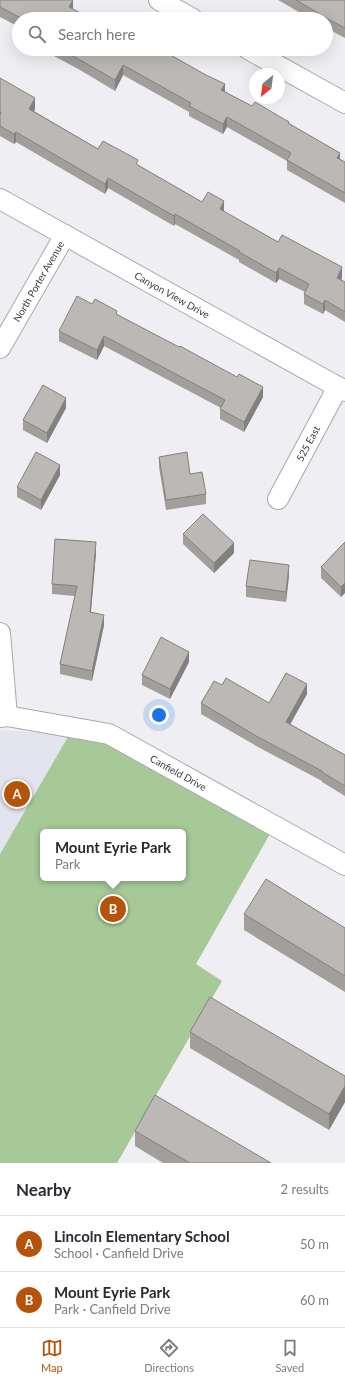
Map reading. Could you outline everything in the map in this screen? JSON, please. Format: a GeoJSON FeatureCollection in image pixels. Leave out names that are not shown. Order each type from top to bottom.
{"type":"FeatureCollection","features":[{"type":"Feature","properties":{"kind":"street"},"geometry":{"type":"LineString","coordinates":[[159,0],[180,12]]}},
{"type":"Feature","properties":{"kind":"street"},"geometry":{"type":"LineString","coordinates":[[261,56],[345,102]]}},
{"type":"Feature","properties":{"kind":"street","name":"Canyon View Drive"},"geometry":{"type":"LineString","coordinates":[[0,199],[342,389]]}},
{"type":"Feature","properties":{"kind":"street","name":"North Porter Avenue"},"geometry":{"type":"LineString","coordinates":[[0,348],[65,235]]}},
{"type":"Feature","properties":{"kind":"street","name":"525 East"},"geometry":{"type":"LineString","coordinates":[[278,499],[342,389]]}},
{"type":"Feature","properties":{"kind":"street"},"geometry":{"type":"LineString","coordinates":[[0,633],[3,716]]}},
{"type":"Feature","properties":{"kind":"street","name":"Canfield Drive"},"geometry":{"type":"LineString","coordinates":[[3,716],[109,734],[345,864]]}},
{"type":"Feature","properties":{"kind":"shaded area"},"geometry":{"type":"Polygon","coordinates":[[[0,730],[69,735],[0,854],[0,730]]]}},
{"type":"Feature","properties":{"kind":"green space"},"geometry":{"type":"Polygon","coordinates":[[[69,735],[108,743],[270,834],[196,964],[222,981],[117,1163],[0,1163],[0,854],[69,735]]]}},
{"type":"Feature","properties":{"kind":"building"},"geometry":{"type":"Polygon","coordinates":[[[0,0],[73,0],[69,7],[79,12],[12,12],[12,13],[0,7],[0,0]]]}},
{"type":"Feature","properties":{"kind":"building"},"geometry":{"type":"Polygon","coordinates":[[[296,0],[345,0],[345,28],[333,22],[333,12],[316,12],[296,0]]]}},
{"type":"Feature","properties":{"kind":"building"},"geometry":{"type":"Polygon","coordinates":[[[72,56],[172,56],[225,84],[221,90],[252,106],[254,104],[258,104],[340,153],[337,158],[345,162],[345,193],[287,160],[291,153],[227,117],[223,124],[189,106],[191,103],[123,65],[115,80],[72,56]]]}},
{"type":"Feature","properties":{"kind":"building"},"geometry":{"type":"Polygon","coordinates":[[[0,78],[35,98],[29,109],[98,149],[103,141],[138,160],[136,164],[202,202],[208,192],[224,201],[220,209],[278,242],[282,235],[342,267],[337,278],[345,282],[345,312],[325,300],[323,304],[304,294],[309,284],[279,268],[276,273],[175,214],[174,216],[108,178],[105,184],[16,132],[14,134],[0,126],[0,78]]]}},
{"type":"Feature","properties":{"kind":"building"},"geometry":{"type":"Polygon","coordinates":[[[77,296],[92,304],[95,299],[117,311],[116,314],[179,347],[180,346],[237,377],[239,374],[263,387],[244,422],[220,409],[225,400],[104,336],[97,350],[59,331],[77,296]]]}},
{"type":"Feature","properties":{"kind":"building"},"geometry":{"type":"Polygon","coordinates":[[[43,385],[66,398],[47,433],[23,420],[43,385]]]}},
{"type":"Feature","properties":{"kind":"building"},"geometry":{"type":"Polygon","coordinates":[[[36,452],[60,465],[41,500],[17,487],[36,452]]]}},
{"type":"Feature","properties":{"kind":"building"},"geometry":{"type":"Polygon","coordinates":[[[187,452],[190,474],[202,472],[206,494],[166,500],[159,457],[187,452]]]}},
{"type":"Feature","properties":{"kind":"building"},"geometry":{"type":"Polygon","coordinates":[[[203,514],[234,543],[214,563],[183,534],[203,514]]]}},
{"type":"Feature","properties":{"kind":"building"},"geometry":{"type":"Polygon","coordinates":[[[55,539],[96,542],[90,612],[104,615],[92,671],[60,664],[77,586],[52,584],[55,539]]]}},
{"type":"Feature","properties":{"kind":"building"},"geometry":{"type":"Polygon","coordinates":[[[345,542],[345,583],[341,587],[321,567],[345,542]]]}},
{"type":"Feature","properties":{"kind":"building"},"geometry":{"type":"Polygon","coordinates":[[[250,560],[289,565],[286,592],[246,586],[250,560]]]}},
{"type":"Feature","properties":{"kind":"building"},"geometry":{"type":"Polygon","coordinates":[[[161,637],[189,652],[170,689],[142,675],[161,637]]]}},
{"type":"Feature","properties":{"kind":"building"},"geometry":{"type":"Polygon","coordinates":[[[286,673],[307,684],[286,722],[345,755],[345,786],[322,771],[258,737],[201,703],[214,681],[222,685],[226,678],[269,703],[286,673]]]}},
{"type":"Feature","properties":{"kind":"building"},"geometry":{"type":"Polygon","coordinates":[[[266,879],[345,928],[345,976],[244,914],[266,879]]]}},
{"type":"Feature","properties":{"kind":"building"},"geometry":{"type":"Polygon","coordinates":[[[210,997],[345,1076],[345,1086],[329,1114],[190,1032],[210,997]]]}},
{"type":"Feature","properties":{"kind":"building"},"geometry":{"type":"Polygon","coordinates":[[[155,1095],[271,1163],[190,1163],[135,1131],[155,1095]]]}},
{"type":"Feature","properties":{"kind":"place","name":"Lincoln Elementary School"},"geometry":{"type":"Point","coordinates":[17,794]}},
{"type":"Feature","properties":{"kind":"place","name":"Mount Eyrie Park"},"geometry":{"type":"Point","coordinates":[113,909]}}]}
